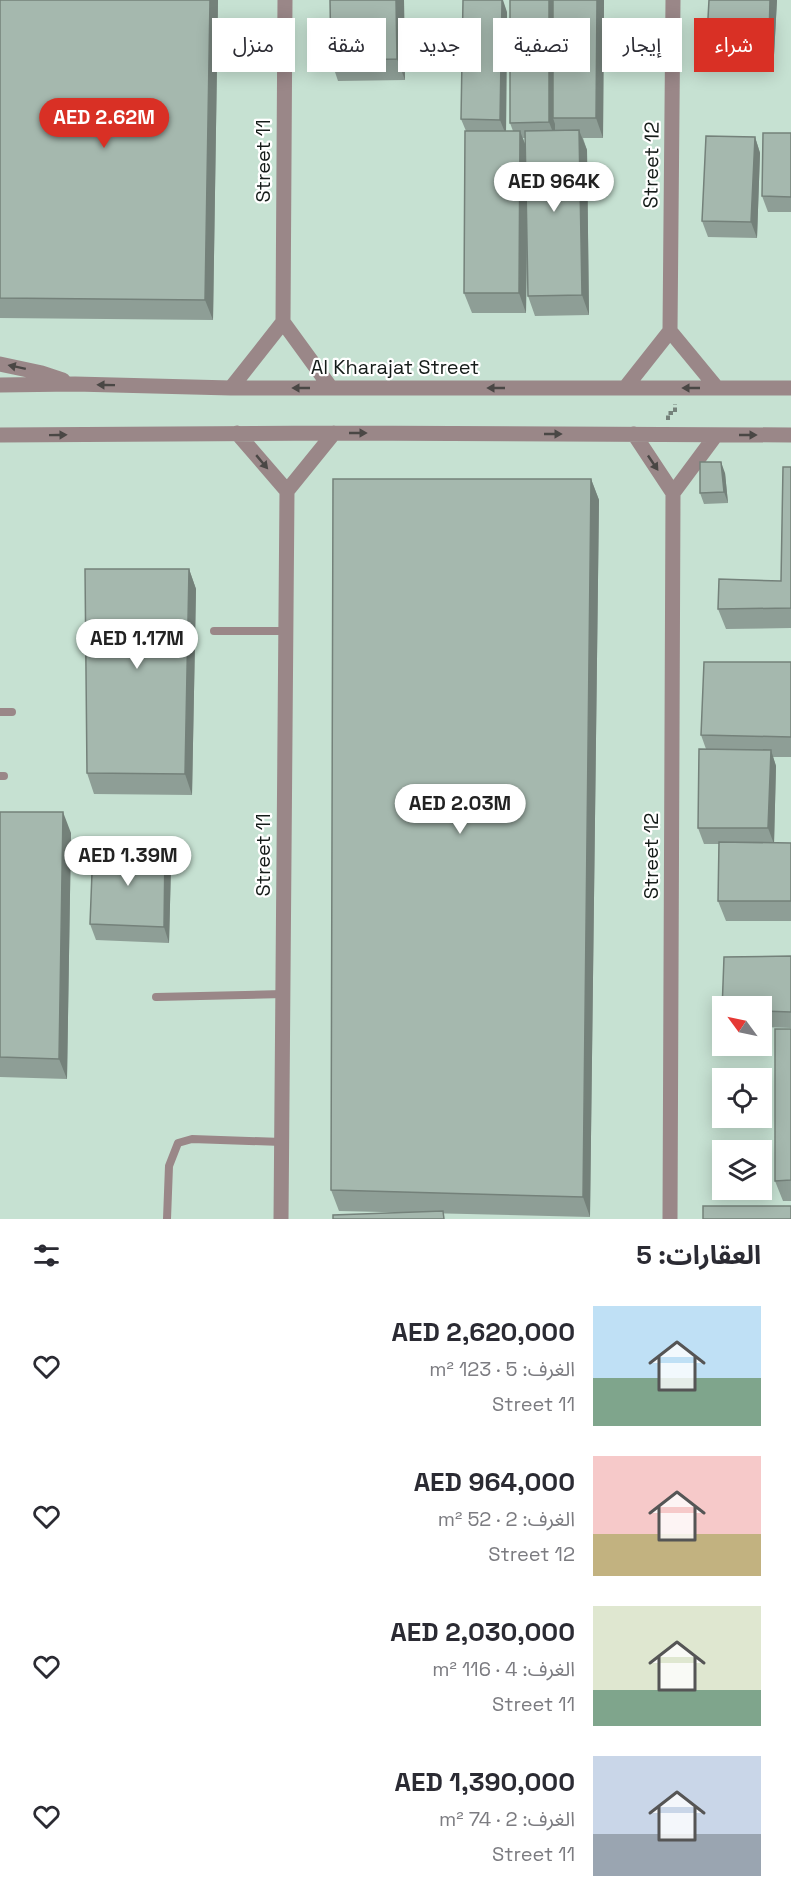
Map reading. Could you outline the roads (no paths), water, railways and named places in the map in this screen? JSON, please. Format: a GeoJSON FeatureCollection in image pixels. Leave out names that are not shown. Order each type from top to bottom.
{"type":"FeatureCollection","features":[{"type":"Feature","properties":{"kind":"street","name":"Street 11"},"geometry":{"type":"LineString","coordinates":[[283,322],[285,0]]}},
{"type":"Feature","properties":{"kind":"street","name":"Street 12"},"geometry":{"type":"LineString","coordinates":[[670,331],[674,0]]}},
{"type":"Feature","properties":{"kind":"street"},"geometry":{"type":"LineString","coordinates":[[231,388],[283,322],[331,388]]}},
{"type":"Feature","properties":{"kind":"street"},"geometry":{"type":"LineString","coordinates":[[626,388],[670,331],[717,388]]}},
{"type":"Feature","properties":{"kind":"street"},"geometry":{"type":"LineString","coordinates":[[0,364],[42,373],[75,384]]}},
{"type":"Feature","properties":{"kind":"street","name":"Al Kharajat Street"},"geometry":{"type":"LineString","coordinates":[[0,385],[75,384],[231,388],[791,388]]}},
{"type":"Feature","properties":{"kind":"street"},"geometry":{"type":"LineString","coordinates":[[237,433],[287,491],[334,433]]}},
{"type":"Feature","properties":{"kind":"street"},"geometry":{"type":"LineString","coordinates":[[0,435],[237,433],[791,435]]}},
{"type":"Feature","properties":{"kind":"street"},"geometry":{"type":"LineString","coordinates":[[634,434],[673,493],[716,435]]}},
{"type":"Feature","properties":{"kind":"street","name":"Street 11"},"geometry":{"type":"LineString","coordinates":[[282,1219],[287,491]]}},
{"type":"Feature","properties":{"kind":"street","name":"Street 12"},"geometry":{"type":"LineString","coordinates":[[670,1219],[673,493]]}},
{"type":"Feature","properties":{"kind":"lane"},"geometry":{"type":"LineString","coordinates":[[214,631],[286,631]]}},
{"type":"Feature","properties":{"kind":"lane"},"geometry":{"type":"LineString","coordinates":[[0,712],[12,712]]}},
{"type":"Feature","properties":{"kind":"lane"},"geometry":{"type":"LineString","coordinates":[[156,997],[283,994]]}},
{"type":"Feature","properties":{"kind":"lane"},"geometry":{"type":"LineString","coordinates":[[167,1219],[169,1166],[178,1143],[192,1139],[282,1142]]}}]}
